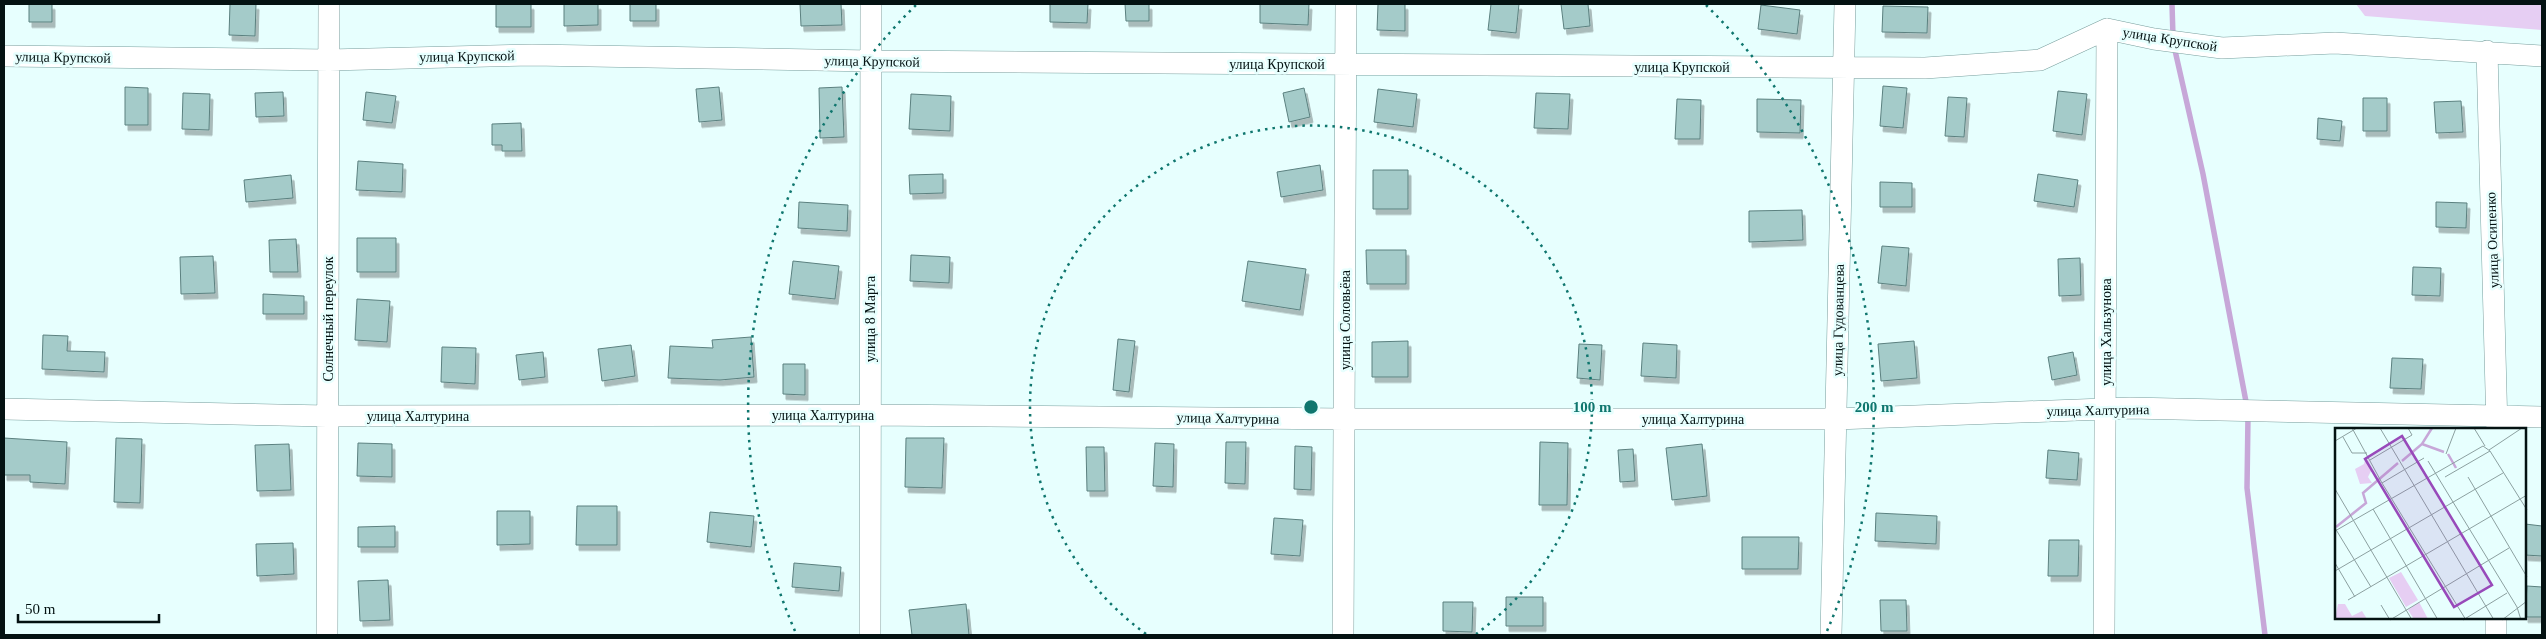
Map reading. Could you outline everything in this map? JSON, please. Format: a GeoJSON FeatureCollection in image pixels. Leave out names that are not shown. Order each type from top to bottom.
{"type":"FeatureCollection","features":[{"type":"Feature","properties":{"kind":"street","name":"Солнечный переулок"},"geometry":{"type":"LineString","coordinates":[[327,635],[329,4]]}},
{"type":"Feature","properties":{"kind":"street","name":"улица 8 Марта"},"geometry":{"type":"LineString","coordinates":[[870,635],[871,4]]}},
{"type":"Feature","properties":{"kind":"street","name":"улица Соловьёва"},"geometry":{"type":"LineString","coordinates":[[1343,635],[1346,4]]}},
{"type":"Feature","properties":{"kind":"street","name":"улица Гудованцева"},"geometry":{"type":"LineString","coordinates":[[1831,635],[1846,4]]}},
{"type":"Feature","properties":{"kind":"street","name":"улица Крупской"},"geometry":{"type":"LineString","coordinates":[[4,56],[329,60],[532,54],[871,61],[1925,68],[2040,60],[2107,29],[2154,39],[2222,48],[2336,43],[2542,56]]}},
{"type":"Feature","properties":{"kind":"street","name":"улица Хальзунова"},"geometry":{"type":"LineString","coordinates":[[2104,635],[2107,29]]}},
{"type":"Feature","properties":{"kind":"street","name":"улица Осипенко"},"geometry":{"type":"LineString","coordinates":[[2486,51],[2497,423]]}},
{"type":"Feature","properties":{"kind":"street","name":"улица Халтурина"},"geometry":{"type":"LineString","coordinates":[[4,409],[327,416],[870,415],[1345,419],[1836,419],[2105,409],[2497,423],[2542,417]]}},
{"type":"Feature","properties":{"kind":"street"},"geometry":{"type":"LineString","coordinates":[[2496,619],[2496,635]]}},
{"type":"Feature","properties":{"kind":"shaded area"},"geometry":{"type":"Polygon","coordinates":[[[2356,4],[2542,4],[2542,30],[2365,16],[2356,4]]]}},
{"type":"Feature","properties":{"kind":"building"},"geometry":{"type":"Polygon","coordinates":[[[29,4],[52,4],[52,22],[29,22],[29,4]]]}},
{"type":"Feature","properties":{"kind":"building"},"geometry":{"type":"Polygon","coordinates":[[[230,4],[256,4],[255,36],[229,35],[230,4]]]}},
{"type":"Feature","properties":{"kind":"building"},"geometry":{"type":"Polygon","coordinates":[[[496,4],[531,4],[531,27],[496,27],[496,4]]]}},
{"type":"Feature","properties":{"kind":"building"},"geometry":{"type":"Polygon","coordinates":[[[564,4],[598,4],[598,25],[564,26],[564,4]]]}},
{"type":"Feature","properties":{"kind":"building"},"geometry":{"type":"Polygon","coordinates":[[[630,4],[656,4],[656,21],[630,21],[630,4]]]}},
{"type":"Feature","properties":{"kind":"building"},"geometry":{"type":"Polygon","coordinates":[[[800,4],[841,4],[842,25],[801,26],[800,4]]]}},
{"type":"Feature","properties":{"kind":"building"},"geometry":{"type":"Polygon","coordinates":[[[1050,4],[1088,4],[1087,23],[1050,22],[1050,4]]]}},
{"type":"Feature","properties":{"kind":"building"},"geometry":{"type":"Polygon","coordinates":[[[1125,4],[1149,4],[1149,21],[1126,21],[1125,4]]]}},
{"type":"Feature","properties":{"kind":"building"},"geometry":{"type":"Polygon","coordinates":[[[1260,4],[1309,4],[1308,25],[1260,23],[1260,4]]]}},
{"type":"Feature","properties":{"kind":"building"},"geometry":{"type":"Polygon","coordinates":[[[1378,4],[1405,4],[1405,31],[1377,30],[1378,4]]]}},
{"type":"Feature","properties":{"kind":"building"},"geometry":{"type":"Polygon","coordinates":[[[1491,4],[1519,4],[1516,33],[1488,30],[1491,4]]]}},
{"type":"Feature","properties":{"kind":"building"},"geometry":{"type":"Polygon","coordinates":[[[1561,4],[1588,4],[1590,26],[1564,29],[1561,4]]]}},
{"type":"Feature","properties":{"kind":"building"},"geometry":{"type":"Polygon","coordinates":[[[1761,5],[1800,10],[1797,34],[1758,29],[1761,5]]]}},
{"type":"Feature","properties":{"kind":"building"},"geometry":{"type":"Polygon","coordinates":[[[1883,6],[1928,7],[1927,33],[1882,32],[1883,6]]]}},
{"type":"Feature","properties":{"kind":"building"},"geometry":{"type":"Polygon","coordinates":[[[1883,86],[1907,88],[1903,128],[1880,126],[1883,86]]]}},
{"type":"Feature","properties":{"kind":"building"},"geometry":{"type":"Polygon","coordinates":[[[125,87],[148,88],[148,125],[125,125],[125,87]]]}},
{"type":"Feature","properties":{"kind":"building"},"geometry":{"type":"Polygon","coordinates":[[[719,87],[722,120],[699,122],[696,89],[719,87]]]}},
{"type":"Feature","properties":{"kind":"building"},"geometry":{"type":"Polygon","coordinates":[[[842,87],[844,137],[820,138],[819,88],[842,87]]]}},
{"type":"Feature","properties":{"kind":"building"},"geometry":{"type":"Polygon","coordinates":[[[1304,88],[1310,117],[1289,122],[1283,93],[1304,88]]]}},
{"type":"Feature","properties":{"kind":"building"},"geometry":{"type":"Polygon","coordinates":[[[1378,89],[1417,94],[1413,127],[1374,122],[1378,89]]]}},
{"type":"Feature","properties":{"kind":"building"},"geometry":{"type":"Polygon","coordinates":[[[2058,91],[2087,94],[2082,135],[2053,131],[2058,91]]]}},
{"type":"Feature","properties":{"kind":"building"},"geometry":{"type":"Polygon","coordinates":[[[283,92],[284,116],[256,117],[255,93],[283,92]]]}},
{"type":"Feature","properties":{"kind":"building"},"geometry":{"type":"Polygon","coordinates":[[[366,92],[396,96],[392,123],[363,120],[366,92]]]}},
{"type":"Feature","properties":{"kind":"building"},"geometry":{"type":"Polygon","coordinates":[[[183,93],[210,94],[209,130],[182,129],[183,93]]]}},
{"type":"Feature","properties":{"kind":"building"},"geometry":{"type":"Polygon","coordinates":[[[1536,93],[1570,94],[1568,129],[1534,128],[1536,93]]]}},
{"type":"Feature","properties":{"kind":"building"},"geometry":{"type":"Polygon","coordinates":[[[911,94],[951,96],[950,131],[909,129],[911,94]]]}},
{"type":"Feature","properties":{"kind":"building"},"geometry":{"type":"Polygon","coordinates":[[[1948,97],[1967,98],[1964,137],[1945,136],[1948,97]]]}},
{"type":"Feature","properties":{"kind":"building"},"geometry":{"type":"Polygon","coordinates":[[[2363,98],[2387,98],[2387,131],[2363,131],[2363,98]]]}},
{"type":"Feature","properties":{"kind":"building"},"geometry":{"type":"Polygon","coordinates":[[[1677,99],[1701,100],[1700,139],[1675,139],[1677,99]]]}},
{"type":"Feature","properties":{"kind":"building"},"geometry":{"type":"Polygon","coordinates":[[[1757,99],[1801,100],[1800,133],[1757,132],[1757,99]]]}},
{"type":"Feature","properties":{"kind":"building"},"geometry":{"type":"Polygon","coordinates":[[[2461,101],[2463,132],[2436,133],[2434,102],[2461,101]]]}},
{"type":"Feature","properties":{"kind":"building"},"geometry":{"type":"Polygon","coordinates":[[[2318,118],[2342,121],[2340,141],[2317,139],[2318,118]]]}},
{"type":"Feature","properties":{"kind":"building"},"geometry":{"type":"Polygon","coordinates":[[[521,123],[522,151],[502,151],[502,145],[492,145],[492,124],[521,123]]]}},
{"type":"Feature","properties":{"kind":"building"},"geometry":{"type":"Polygon","coordinates":[[[358,161],[403,164],[402,192],[356,190],[358,161]]]}},
{"type":"Feature","properties":{"kind":"building"},"geometry":{"type":"Polygon","coordinates":[[[1320,165],[1323,190],[1281,197],[1277,172],[1320,165]]]}},
{"type":"Feature","properties":{"kind":"building"},"geometry":{"type":"Polygon","coordinates":[[[1373,170],[1408,170],[1408,209],[1373,209],[1373,170]]]}},
{"type":"Feature","properties":{"kind":"building"},"geometry":{"type":"Polygon","coordinates":[[[943,174],[943,193],[910,194],[909,175],[943,174]]]}},
{"type":"Feature","properties":{"kind":"building"},"geometry":{"type":"Polygon","coordinates":[[[2038,174],[2078,180],[2074,207],[2034,201],[2038,174]]]}},
{"type":"Feature","properties":{"kind":"building"},"geometry":{"type":"Polygon","coordinates":[[[291,175],[293,198],[246,202],[244,180],[291,175]]]}},
{"type":"Feature","properties":{"kind":"building"},"geometry":{"type":"Polygon","coordinates":[[[1880,182],[1912,183],[1912,207],[1880,207],[1880,182]]]}},
{"type":"Feature","properties":{"kind":"building"},"geometry":{"type":"Polygon","coordinates":[[[799,202],[848,205],[847,231],[798,228],[799,202]]]}},
{"type":"Feature","properties":{"kind":"building"},"geometry":{"type":"Polygon","coordinates":[[[2436,202],[2467,203],[2466,228],[2436,227],[2436,202]]]}},
{"type":"Feature","properties":{"kind":"building"},"geometry":{"type":"Polygon","coordinates":[[[1802,210],[1803,240],[1749,242],[1749,211],[1802,210]]]}},
{"type":"Feature","properties":{"kind":"building"},"geometry":{"type":"Polygon","coordinates":[[[357,238],[396,238],[396,272],[357,272],[357,238]]]}},
{"type":"Feature","properties":{"kind":"building"},"geometry":{"type":"Polygon","coordinates":[[[296,239],[298,272],[270,272],[269,240],[296,239]]]}},
{"type":"Feature","properties":{"kind":"building"},"geometry":{"type":"Polygon","coordinates":[[[1882,246],[1909,248],[1906,286],[1878,283],[1882,246]]]}},
{"type":"Feature","properties":{"kind":"building"},"geometry":{"type":"Polygon","coordinates":[[[1366,250],[1406,250],[1406,284],[1367,284],[1366,250]]]}},
{"type":"Feature","properties":{"kind":"building"},"geometry":{"type":"Polygon","coordinates":[[[911,255],[950,257],[949,283],[910,281],[911,255]]]}},
{"type":"Feature","properties":{"kind":"building"},"geometry":{"type":"Polygon","coordinates":[[[213,256],[215,293],[181,294],[180,257],[213,256]]]}},
{"type":"Feature","properties":{"kind":"building"},"geometry":{"type":"Polygon","coordinates":[[[2080,258],[2081,295],[2059,296],[2058,259],[2080,258]]]}},
{"type":"Feature","properties":{"kind":"building"},"geometry":{"type":"Polygon","coordinates":[[[793,261],[839,266],[835,299],[789,294],[793,261]]]}},
{"type":"Feature","properties":{"kind":"building"},"geometry":{"type":"Polygon","coordinates":[[[1248,261],[1306,269],[1300,310],[1242,301],[1248,261]]]}},
{"type":"Feature","properties":{"kind":"building"},"geometry":{"type":"Polygon","coordinates":[[[2413,267],[2441,268],[2440,296],[2412,295],[2413,267]]]}},
{"type":"Feature","properties":{"kind":"building"},"geometry":{"type":"Polygon","coordinates":[[[263,294],[304,296],[304,314],[263,314],[263,294]]]}},
{"type":"Feature","properties":{"kind":"building"},"geometry":{"type":"Polygon","coordinates":[[[357,299],[390,301],[387,342],[355,340],[357,299]]]}},
{"type":"Feature","properties":{"kind":"building"},"geometry":{"type":"Polygon","coordinates":[[[43,335],[68,336],[67,351],[105,352],[104,372],[42,369],[43,335]]]}},
{"type":"Feature","properties":{"kind":"building"},"geometry":{"type":"Polygon","coordinates":[[[751,337],[754,377],[720,380],[668,378],[670,346],[713,348],[712,340],[751,337]]]}},
{"type":"Feature","properties":{"kind":"building"},"geometry":{"type":"Polygon","coordinates":[[[1118,339],[1135,341],[1129,392],[1113,390],[1118,339]]]}},
{"type":"Feature","properties":{"kind":"building"},"geometry":{"type":"Polygon","coordinates":[[[1408,341],[1408,377],[1372,377],[1372,342],[1408,341]]]}},
{"type":"Feature","properties":{"kind":"building"},"geometry":{"type":"Polygon","coordinates":[[[1914,341],[1917,378],[1881,381],[1878,344],[1914,341]]]}},
{"type":"Feature","properties":{"kind":"building"},"geometry":{"type":"Polygon","coordinates":[[[1643,343],[1677,345],[1676,378],[1641,376],[1643,343]]]}},
{"type":"Feature","properties":{"kind":"building"},"geometry":{"type":"Polygon","coordinates":[[[1579,344],[1602,345],[1600,380],[1577,378],[1579,344]]]}},
{"type":"Feature","properties":{"kind":"building"},"geometry":{"type":"Polygon","coordinates":[[[631,345],[635,376],[602,381],[598,349],[631,345]]]}},
{"type":"Feature","properties":{"kind":"building"},"geometry":{"type":"Polygon","coordinates":[[[442,347],[476,348],[475,384],[441,382],[442,347]]]}},
{"type":"Feature","properties":{"kind":"building"},"geometry":{"type":"Polygon","coordinates":[[[543,352],[545,377],[519,380],[516,355],[543,352]]]}},
{"type":"Feature","properties":{"kind":"building"},"geometry":{"type":"Polygon","coordinates":[[[2073,352],[2077,375],[2052,380],[2048,357],[2073,352]]]}},
{"type":"Feature","properties":{"kind":"building"},"geometry":{"type":"Polygon","coordinates":[[[2392,358],[2423,359],[2421,389],[2390,388],[2392,358]]]}},
{"type":"Feature","properties":{"kind":"building"},"geometry":{"type":"Polygon","coordinates":[[[783,364],[805,364],[805,395],[783,394],[783,364]]]}},
{"type":"Feature","properties":{"kind":"building"},"geometry":{"type":"Polygon","coordinates":[[[4,438],[67,442],[65,484],[30,482],[30,475],[4,475],[4,438]]]}},
{"type":"Feature","properties":{"kind":"building"},"geometry":{"type":"Polygon","coordinates":[[[116,438],[142,439],[140,503],[114,502],[116,438]]]}},
{"type":"Feature","properties":{"kind":"building"},"geometry":{"type":"Polygon","coordinates":[[[906,438],[944,438],[942,488],[905,487],[906,438]]]}},
{"type":"Feature","properties":{"kind":"building"},"geometry":{"type":"Polygon","coordinates":[[[1226,442],[1246,442],[1245,484],[1225,483],[1226,442]]]}},
{"type":"Feature","properties":{"kind":"building"},"geometry":{"type":"Polygon","coordinates":[[[1540,442],[1568,443],[1567,505],[1539,505],[1540,442]]]}},
{"type":"Feature","properties":{"kind":"building"},"geometry":{"type":"Polygon","coordinates":[[[358,443],[392,444],[392,477],[357,476],[358,443]]]}},
{"type":"Feature","properties":{"kind":"building"},"geometry":{"type":"Polygon","coordinates":[[[1155,443],[1174,444],[1173,487],[1153,486],[1155,443]]]}},
{"type":"Feature","properties":{"kind":"building"},"geometry":{"type":"Polygon","coordinates":[[[289,444],[291,490],[257,491],[255,445],[289,444]]]}},
{"type":"Feature","properties":{"kind":"building"},"geometry":{"type":"Polygon","coordinates":[[[1702,444],[1707,496],[1672,500],[1666,448],[1702,444]]]}},
{"type":"Feature","properties":{"kind":"building"},"geometry":{"type":"Polygon","coordinates":[[[1295,446],[1312,447],[1311,490],[1294,489],[1295,446]]]}},
{"type":"Feature","properties":{"kind":"building"},"geometry":{"type":"Polygon","coordinates":[[[1086,447],[1104,447],[1105,491],[1087,491],[1086,447]]]}},
{"type":"Feature","properties":{"kind":"building"},"geometry":{"type":"Polygon","coordinates":[[[1633,449],[1635,481],[1620,482],[1618,450],[1633,449]]]}},
{"type":"Feature","properties":{"kind":"building"},"geometry":{"type":"Polygon","coordinates":[[[2048,450],[2079,453],[2077,480],[2046,478],[2048,450]]]}},
{"type":"Feature","properties":{"kind":"building"},"geometry":{"type":"Polygon","coordinates":[[[577,506],[617,506],[617,545],[576,545],[577,506]]]}},
{"type":"Feature","properties":{"kind":"building"},"geometry":{"type":"Polygon","coordinates":[[[497,511],[530,511],[530,544],[497,545],[497,511]]]}},
{"type":"Feature","properties":{"kind":"building"},"geometry":{"type":"Polygon","coordinates":[[[710,512],[754,516],[751,547],[707,542],[710,512]]]}},
{"type":"Feature","properties":{"kind":"building"},"geometry":{"type":"Polygon","coordinates":[[[1876,513],[1937,516],[1936,544],[1875,541],[1876,513]]]}},
{"type":"Feature","properties":{"kind":"building"},"geometry":{"type":"Polygon","coordinates":[[[1274,518],[1303,520],[1300,556],[1271,554],[1274,518]]]}},
{"type":"Feature","properties":{"kind":"building"},"geometry":{"type":"Polygon","coordinates":[[[2526,524],[2542,526],[2542,556],[2526,555],[2526,524]]]}},
{"type":"Feature","properties":{"kind":"building"},"geometry":{"type":"Polygon","coordinates":[[[395,526],[395,547],[358,547],[358,527],[395,526]]]}},
{"type":"Feature","properties":{"kind":"building"},"geometry":{"type":"Polygon","coordinates":[[[1742,537],[1799,537],[1798,569],[1742,569],[1742,537]]]}},
{"type":"Feature","properties":{"kind":"building"},"geometry":{"type":"Polygon","coordinates":[[[2049,540],[2079,540],[2078,576],[2048,576],[2049,540]]]}},
{"type":"Feature","properties":{"kind":"building"},"geometry":{"type":"Polygon","coordinates":[[[293,543],[294,574],[257,576],[256,544],[293,543]]]}},
{"type":"Feature","properties":{"kind":"building"},"geometry":{"type":"Polygon","coordinates":[[[794,563],[841,567],[839,591],[792,587],[794,563]]]}},
{"type":"Feature","properties":{"kind":"building"},"geometry":{"type":"Polygon","coordinates":[[[388,580],[390,620],[360,621],[358,581],[388,580]]]}},
{"type":"Feature","properties":{"kind":"building"},"geometry":{"type":"Polygon","coordinates":[[[2527,586],[2542,587],[2542,617],[2526,617],[2527,586]]]}},
{"type":"Feature","properties":{"kind":"building"},"geometry":{"type":"Polygon","coordinates":[[[1506,597],[1543,597],[1543,626],[1506,626],[1506,597]]]}},
{"type":"Feature","properties":{"kind":"building"},"geometry":{"type":"Polygon","coordinates":[[[1880,600],[1906,600],[1907,631],[1881,631],[1880,600]]]}},
{"type":"Feature","properties":{"kind":"building"},"geometry":{"type":"Polygon","coordinates":[[[1443,602],[1473,602],[1472,632],[1443,631],[1443,602]]]}},
{"type":"Feature","properties":{"kind":"building"},"geometry":{"type":"Polygon","coordinates":[[[966,604],[969,635],[912,635],[909,610],[966,604]]]}},
{"type":"Feature","properties":{"kind":"waterway"},"geometry":{"type":"LineString","coordinates":[[2172,4],[2173,37]]}},
{"type":"Feature","properties":{"kind":"waterway"},"geometry":{"type":"LineString","coordinates":[[2174,46],[2203,174],[2247,407]]}},
{"type":"Feature","properties":{"kind":"waterway"},"geometry":{"type":"LineString","coordinates":[[2248,416],[2247,488],[2265,635]]}}]}
